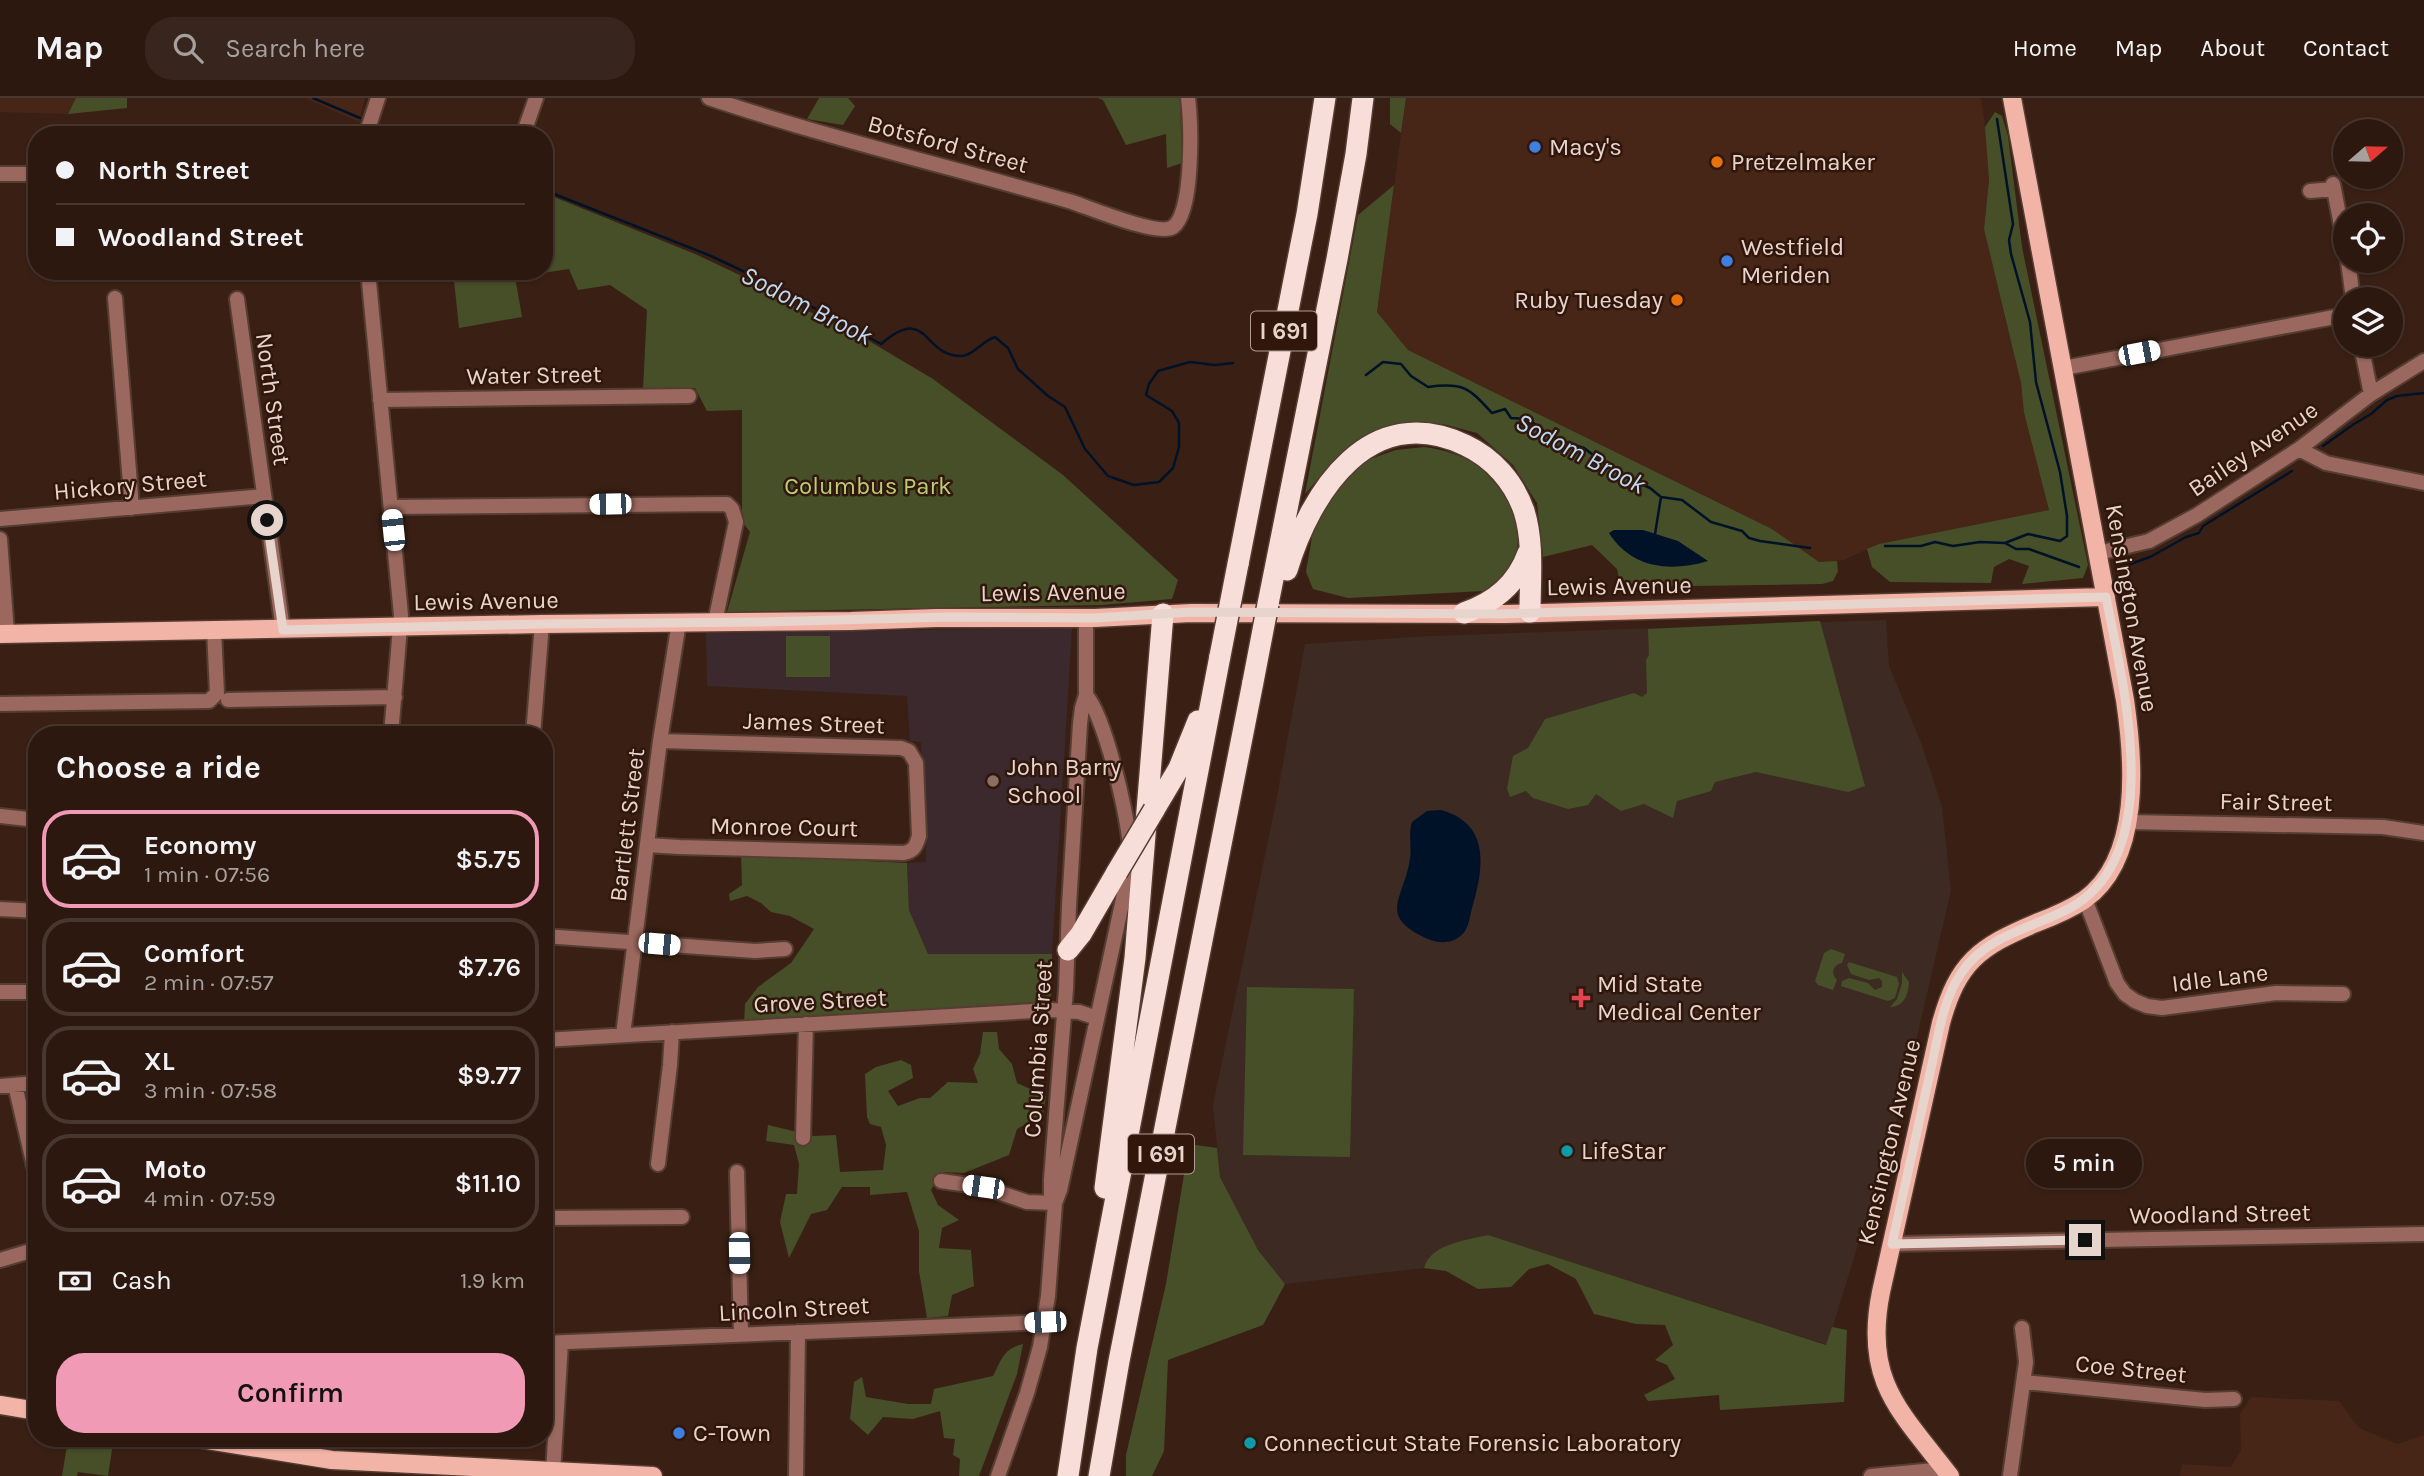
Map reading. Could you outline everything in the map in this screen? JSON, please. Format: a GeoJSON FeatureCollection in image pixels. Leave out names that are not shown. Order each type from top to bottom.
{"type":"FeatureCollection","features":[{"type":"Feature","properties":{"kind":"highway","name":"I 691"},"geometry":{"type":"LineString","coordinates":[[1068,1476],[1076,1413],[1097,1297],[1218,661],[1307,214],[1325,98]]}},
{"type":"Feature","properties":{"kind":"highway","name":"I 691"},"geometry":{"type":"LineString","coordinates":[[1102,1471],[1268,604],[1280,592],[1282,564],[1363,98]]}},
{"type":"Feature","properties":{"kind":"highway"},"geometry":{"type":"LineString","coordinates":[[1282,564],[1307,516],[1336,473],[1369,446],[1390,438],[1406,435],[1434,436],[1454,440],[1479,453],[1495,466],[1512,487],[1528,528],[1530,612]]}},
{"type":"Feature","properties":{"kind":"highway"},"geometry":{"type":"LineString","coordinates":[[1464,613],[1487,604],[1502,594],[1520,570],[1529,548]]}},
{"type":"Feature","properties":{"kind":"highway"},"geometry":{"type":"LineString","coordinates":[[1097,1297],[1092,1269],[1135,958],[1163,614]]}},
{"type":"Feature","properties":{"kind":"highway"},"geometry":{"type":"LineString","coordinates":[[1068,950],[1179,768],[1198,721],[1208,676],[1218,661]]}},
{"type":"Feature","properties":{"kind":"main road","name":"Kensington Avenue"},"geometry":{"type":"LineString","coordinates":[[1948,1473],[1898,1407],[1884,1382],[1876,1349],[1877,1311],[1941,1023],[1953,986],[1963,970],[1987,947],[2085,899],[2108,876],[2116,862],[2127,822],[2131,771],[2128,723],[2106,597],[2012,98]]}},
{"type":"Feature","properties":{"kind":"main road","name":"Lewis Avenue"},"geometry":{"type":"LineString","coordinates":[[4,634],[948,617],[1086,618],[1163,614],[1530,612],[2106,597]]}},
{"type":"Feature","properties":{"kind":"main road"},"geometry":{"type":"LineString","coordinates":[[0,1405],[28,1410]]}},
{"type":"Feature","properties":{"kind":"main road"},"geometry":{"type":"LineString","coordinates":[[301,1447],[369,1470],[653,1476]]}},
{"type":"Feature","properties":{"kind":"street"},"geometry":{"type":"LineString","coordinates":[[369,126],[378,98]]}},
{"type":"Feature","properties":{"kind":"street"},"geometry":{"type":"LineString","coordinates":[[526,126],[536,98]]}},
{"type":"Feature","properties":{"kind":"street","name":"Botsford Street"},"geometry":{"type":"LineString","coordinates":[[709,98],[750,105],[1157,230],[1175,226],[1183,209],[1192,142],[1188,98]]}},
{"type":"Feature","properties":{"kind":"street"},"geometry":{"type":"LineString","coordinates":[[0,174],[28,174]]}},
{"type":"Feature","properties":{"kind":"street"},"geometry":{"type":"LineString","coordinates":[[2310,191],[2334,186],[2337,203]]}},
{"type":"Feature","properties":{"kind":"street"},"geometry":{"type":"LineString","coordinates":[[369,280],[400,600],[392,726]]}},
{"type":"Feature","properties":{"kind":"street"},"geometry":{"type":"LineString","coordinates":[[115,298],[132,508]]}},
{"type":"Feature","properties":{"kind":"street","name":"North Street"},"geometry":{"type":"LineString","coordinates":[[236,299],[283,630]]}},
{"type":"Feature","properties":{"kind":"street"},"geometry":{"type":"LineString","coordinates":[[2064,368],[2333,317]]}},
{"type":"Feature","properties":{"kind":"street"},"geometry":{"type":"LineString","coordinates":[[2363,357],[2371,394]]}},
{"type":"Feature","properties":{"kind":"street","name":"Bailey Avenue"},"geometry":{"type":"LineString","coordinates":[[2098,553],[2141,544],[2175,528],[2299,449],[2371,394],[2424,361]]}},
{"type":"Feature","properties":{"kind":"street","name":"Water Street"},"geometry":{"type":"LineString","coordinates":[[380,401],[689,396]]}},
{"type":"Feature","properties":{"kind":"street"},"geometry":{"type":"LineString","coordinates":[[2299,449],[2326,463],[2424,483]]}},
{"type":"Feature","properties":{"kind":"street","name":"Hickory Street"},"geometry":{"type":"LineString","coordinates":[[0,519],[264,496]]}},
{"type":"Feature","properties":{"kind":"street"},"geometry":{"type":"LineString","coordinates":[[391,507],[727,504],[732,509],[736,522],[715,622]]}},
{"type":"Feature","properties":{"kind":"street"},"geometry":{"type":"LineString","coordinates":[[0,539],[4,634]]}},
{"type":"Feature","properties":{"kind":"street","name":"Columbia Street"},"geometry":{"type":"LineString","coordinates":[[998,1476],[1035,1370],[1045,1322],[1055,1203],[1051,1195],[1051,1179],[1065,1010],[1080,724],[1086,695],[1086,618]]}},
{"type":"Feature","properties":{"kind":"street","name":"Bartlett Street"},"geometry":{"type":"LineString","coordinates":[[623,1035],[660,741],[679,622]]}},
{"type":"Feature","properties":{"kind":"street"},"geometry":{"type":"LineString","coordinates":[[534,726],[542,624]]}},
{"type":"Feature","properties":{"kind":"street"},"geometry":{"type":"LineString","coordinates":[[0,705],[211,700],[217,693],[214,629]]}},
{"type":"Feature","properties":{"kind":"street"},"geometry":{"type":"LineString","coordinates":[[941,1181],[983,1187],[1027,1202],[1055,1203],[1060,1190],[1129,877],[1131,848],[1125,811],[1098,714],[1086,695]]}},
{"type":"Feature","properties":{"kind":"street"},"geometry":{"type":"LineString","coordinates":[[228,701],[395,697]]}},
{"type":"Feature","properties":{"kind":"street","name":"James Street"},"geometry":{"type":"LineString","coordinates":[[660,741],[901,748],[909,751],[916,762],[919,836],[916,846]]}},
{"type":"Feature","properties":{"kind":"street"},"geometry":{"type":"LineString","coordinates":[[0,816],[28,819]]}},
{"type":"Feature","properties":{"kind":"street","name":"Fair Street"},"geometry":{"type":"LineString","coordinates":[[2127,822],[2383,827],[2424,833]]}},
{"type":"Feature","properties":{"kind":"street","name":"Monroe Court"},"geometry":{"type":"LineString","coordinates":[[647,845],[904,853],[916,846]]}},
{"type":"Feature","properties":{"kind":"street","name":"Idle Lane"},"geometry":{"type":"LineString","coordinates":[[2085,899],[2117,983],[2125,994],[2147,1006],[2177,1007],[2276,993],[2343,994]]}},
{"type":"Feature","properties":{"kind":"street"},"geometry":{"type":"LineString","coordinates":[[0,909],[28,910]]}},
{"type":"Feature","properties":{"kind":"street"},"geometry":{"type":"LineString","coordinates":[[553,937],[755,951],[785,949]]}},
{"type":"Feature","properties":{"kind":"street"},"geometry":{"type":"LineString","coordinates":[[0,992],[28,992]]}},
{"type":"Feature","properties":{"kind":"street","name":"Grove Street"},"geometry":{"type":"LineString","coordinates":[[553,1039],[1065,1010],[1097,1018]]}},
{"type":"Feature","properties":{"kind":"street"},"geometry":{"type":"LineString","coordinates":[[803,1138],[806,1024]]}},
{"type":"Feature","properties":{"kind":"street"},"geometry":{"type":"LineString","coordinates":[[658,1164],[672,1032]]}},
{"type":"Feature","properties":{"kind":"street"},"geometry":{"type":"LineString","coordinates":[[28,1084],[7,1085],[28,1151]]}},
{"type":"Feature","properties":{"kind":"street"},"geometry":{"type":"LineString","coordinates":[[737,1172],[741,1335]]}},
{"type":"Feature","properties":{"kind":"street"},"geometry":{"type":"LineString","coordinates":[[553,1218],[682,1217]]}},
{"type":"Feature","properties":{"kind":"street","name":"Woodland Street"},"geometry":{"type":"LineString","coordinates":[[1892,1244],[2424,1234]]}},
{"type":"Feature","properties":{"kind":"street"},"geometry":{"type":"LineString","coordinates":[[0,1260],[28,1252]]}},
{"type":"Feature","properties":{"kind":"street","name":"Lincoln Street"},"geometry":{"type":"LineString","coordinates":[[553,1343],[1045,1322]]}},
{"type":"Feature","properties":{"kind":"street"},"geometry":{"type":"LineString","coordinates":[[2010,1476],[2024,1381],[2025,1346],[2022,1328]]}},
{"type":"Feature","properties":{"kind":"street"},"geometry":{"type":"LineString","coordinates":[[796,1476],[798,1332]]}},
{"type":"Feature","properties":{"kind":"street"},"geometry":{"type":"LineString","coordinates":[[552,1472],[561,1343]]}},
{"type":"Feature","properties":{"kind":"street","name":"Coe Street"},"geometry":{"type":"LineString","coordinates":[[2024,1381],[2204,1400],[2234,1399]]}},
{"type":"Feature","properties":{"kind":"street"},"geometry":{"type":"LineString","coordinates":[[1871,1476],[1948,1473]]}},
{"type":"Feature","properties":{"kind":"shaded area"},"geometry":{"type":"Polygon","coordinates":[[[0,98],[76,98],[68,114],[0,112],[0,98]]]}},
{"type":"Feature","properties":{"kind":"shaded area"},"geometry":{"type":"Polygon","coordinates":[[[305,98],[365,98],[359,122],[305,98]]]}},
{"type":"Feature","properties":{"kind":"shaded area"},"geometry":{"type":"Polygon","coordinates":[[[1406,98],[1981,98],[1989,180],[1984,229],[2021,383],[2024,413],[2049,510],[1879,544],[1844,560],[1819,563],[1772,529],[1408,350],[1377,312],[1406,98]]]}},
{"type":"Feature","properties":{"kind":"shaded area","name":"Mid State Medical Center"},"geometry":{"type":"Polygon","coordinates":[[[1886,620],[1889,666],[1922,745],[1942,807],[1951,891],[1900,1109],[1827,1345],[1488,1235],[1426,1262],[1424,1268],[1285,1284],[1258,1250],[1220,1177],[1213,1105],[1275,807],[1305,644],[1431,636],[1886,620]]]}},
{"type":"Feature","properties":{"kind":"shaded area","name":"John Barry School"},"geometry":{"type":"Polygon","coordinates":[[[1072,628],[1052,954],[928,954],[909,910],[907,863],[926,862],[926,821],[921,742],[910,741],[907,696],[707,686],[706,633],[1072,628]]]}},
{"type":"Feature","properties":{"kind":"shaded area"},"geometry":{"type":"Polygon","coordinates":[[[2251,1397],[2339,1401],[2359,1428],[2397,1444],[2424,1435],[2424,1476],[2180,1476],[2182,1464],[2231,1467],[2241,1450],[2240,1414],[2251,1397]]]}},
{"type":"Feature","properties":{"kind":"green space"},"geometry":{"type":"Polygon","coordinates":[[[76,98],[127,98],[127,108],[68,114],[76,98]]]}},
{"type":"Feature","properties":{"kind":"green space"},"geometry":{"type":"Polygon","coordinates":[[[819,98],[848,98],[855,106],[843,125],[807,119],[819,98]]]}},
{"type":"Feature","properties":{"kind":"green space"},"geometry":{"type":"Polygon","coordinates":[[[1098,98],[1180,98],[1182,163],[1167,168],[1166,134],[1126,145],[1103,100],[1098,98]]]}},
{"type":"Feature","properties":{"kind":"green space"},"geometry":{"type":"Polygon","coordinates":[[[1390,98],[1406,98],[1401,133],[1390,124],[1390,98]]]}},
{"type":"Feature","properties":{"kind":"green space"},"geometry":{"type":"Polygon","coordinates":[[[1995,112],[2002,116],[2008,136],[2022,247],[2088,565],[2083,578],[2022,584],[2029,566],[2009,559],[1994,567],[1991,583],[1890,582],[1872,567],[1867,549],[1879,544],[2049,510],[2024,413],[2021,383],[1984,229],[1989,180],[1985,127],[1995,112]]]}},
{"type":"Feature","properties":{"kind":"green space"},"geometry":{"type":"Polygon","coordinates":[[[1394,185],[1377,312],[1408,350],[1772,529],[1819,562],[1837,561],[1838,571],[1833,581],[1822,584],[1621,587],[1617,569],[1592,545],[1543,557],[1537,503],[1513,465],[1477,433],[1443,424],[1397,425],[1369,433],[1333,462],[1305,494],[1358,215],[1394,185]]]}},
{"type":"Feature","properties":{"kind":"green space","name":"Columbus Park"},"geometry":{"type":"Polygon","coordinates":[[[553,197],[695,254],[784,296],[778,301],[806,310],[864,338],[933,379],[1063,475],[1178,580],[1172,599],[1101,605],[727,612],[750,532],[742,521],[742,410],[707,411],[695,388],[643,389],[647,310],[610,285],[578,290],[569,269],[553,271],[553,197]]]}},
{"type":"Feature","properties":{"kind":"green space","name":"Columbus Park"},"geometry":{"type":"Polygon","coordinates":[[[454,280],[516,280],[522,317],[459,328],[454,280]]]}},
{"type":"Feature","properties":{"kind":"green space"},"geometry":{"type":"Polygon","coordinates":[[[1425,447],[1457,455],[1478,465],[1507,500],[1513,511],[1518,535],[1514,559],[1503,578],[1484,591],[1348,598],[1313,589],[1306,572],[1313,531],[1330,498],[1348,474],[1370,459],[1396,450],[1425,447]]]}},
{"type":"Feature","properties":{"kind":"green space"},"geometry":{"type":"Polygon","coordinates":[[[1820,621],[1865,786],[1848,792],[1756,772],[1715,782],[1711,791],[1677,801],[1673,818],[1644,804],[1621,811],[1596,794],[1588,805],[1568,809],[1533,798],[1526,791],[1510,797],[1507,789],[1513,756],[1528,748],[1545,719],[1634,693],[1642,697],[1647,693],[1648,629],[1820,621]]]}},
{"type":"Feature","properties":{"kind":"green space"},"geometry":{"type":"Polygon","coordinates":[[[786,636],[830,636],[830,677],[786,677],[786,636]]]}},
{"type":"Feature","properties":{"kind":"green space"},"geometry":{"type":"Polygon","coordinates":[[[741,855],[907,863],[909,910],[928,954],[1052,954],[1051,1001],[744,1024],[745,1004],[758,987],[791,963],[814,929],[790,916],[771,912],[747,896],[730,901],[729,894],[742,885],[741,855]]]}},
{"type":"Feature","properties":{"kind":"green space"},"geometry":{"type":"Polygon","coordinates":[[[1831,949],[1845,954],[1842,963],[1834,970],[1837,980],[1833,990],[1818,985],[1815,981],[1824,953],[1831,949]]]}},
{"type":"Feature","properties":{"kind":"green space"},"geometry":{"type":"Polygon","coordinates":[[[1849,962],[1897,977],[1899,984],[1895,998],[1888,1001],[1841,986],[1842,981],[1849,978],[1868,983],[1875,990],[1882,987],[1879,978],[1869,980],[1851,974],[1847,965],[1849,962]]]}},
{"type":"Feature","properties":{"kind":"green space"},"geometry":{"type":"Polygon","coordinates":[[[1902,972],[1909,982],[1907,995],[1902,1002],[1890,1007],[1897,999],[1902,972]]]}},
{"type":"Feature","properties":{"kind":"green space"},"geometry":{"type":"Polygon","coordinates":[[[1247,987],[1354,989],[1350,1157],[1243,1155],[1247,987]]]}},
{"type":"Feature","properties":{"kind":"green space"},"geometry":{"type":"Polygon","coordinates":[[[983,1032],[997,1032],[999,1049],[1012,1064],[1017,1083],[1046,1096],[1043,1115],[1017,1129],[1009,1155],[964,1173],[941,1172],[931,1190],[938,1205],[959,1220],[942,1228],[939,1248],[971,1250],[974,1286],[952,1295],[948,1316],[927,1318],[919,1271],[919,1231],[907,1192],[870,1195],[870,1187],[842,1187],[827,1210],[811,1214],[789,1258],[780,1222],[786,1194],[797,1194],[799,1164],[794,1145],[766,1141],[768,1125],[814,1136],[836,1135],[840,1172],[883,1170],[886,1145],[881,1127],[870,1124],[867,1117],[865,1074],[876,1067],[901,1060],[911,1065],[913,1078],[888,1091],[898,1106],[920,1098],[930,1098],[948,1082],[978,1083],[973,1069],[980,1054],[983,1032]]]}},
{"type":"Feature","properties":{"kind":"green space"},"geometry":{"type":"Polygon","coordinates":[[[1189,1144],[1217,1148],[1220,1177],[1258,1250],[1285,1284],[1263,1325],[1168,1360],[1164,1451],[1152,1476],[1126,1476],[1126,1455],[1166,1284],[1189,1144]]]}},
{"type":"Feature","properties":{"kind":"green space"},"geometry":{"type":"Polygon","coordinates":[[[1488,1235],[1826,1345],[1832,1327],[1847,1330],[1844,1402],[1720,1410],[1719,1395],[1648,1401],[1644,1395],[1675,1379],[1667,1365],[1655,1360],[1673,1345],[1665,1325],[1636,1324],[1594,1314],[1576,1279],[1548,1264],[1529,1269],[1511,1287],[1478,1289],[1446,1271],[1424,1268],[1428,1260],[1441,1248],[1488,1235]]]}},
{"type":"Feature","properties":{"kind":"green space"},"geometry":{"type":"Polygon","coordinates":[[[1023,1344],[1017,1374],[979,1476],[959,1476],[960,1459],[953,1455],[955,1439],[944,1438],[940,1411],[913,1419],[883,1417],[868,1435],[850,1419],[854,1382],[862,1377],[866,1397],[908,1404],[931,1404],[934,1389],[993,1376],[1007,1352],[1023,1344]]]}},
{"type":"Feature","properties":{"kind":"green space"},"geometry":{"type":"Polygon","coordinates":[[[67,1447],[112,1447],[108,1476],[78,1472],[77,1476],[62,1476],[67,1447]]]}},
{"type":"Feature","properties":{"kind":"water"},"geometry":{"type":"Polygon","coordinates":[[[1614,530],[1643,530],[1678,541],[1708,561],[1666,566],[1640,561],[1618,545],[1609,533],[1614,530]]]}},
{"type":"Feature","properties":{"kind":"water"},"geometry":{"type":"Polygon","coordinates":[[[1441,810],[1469,826],[1480,850],[1479,879],[1467,928],[1456,939],[1444,942],[1412,931],[1402,922],[1397,905],[1410,859],[1412,822],[1427,811],[1441,810]]]}},
{"type":"Feature","properties":{"kind":"waterway","name":"Sodom Brook"},"geometry":{"type":"LineString","coordinates":[[313,98],[360,118]]}},
{"type":"Feature","properties":{"kind":"waterway"},"geometry":{"type":"LineString","coordinates":[[1997,119],[2013,224],[2009,240],[2011,254],[2030,322],[2036,382],[2060,472],[2067,516],[2067,536],[2060,541],[2028,534],[2005,543]]}},
{"type":"Feature","properties":{"kind":"waterway","name":"Sodom Brook"},"geometry":{"type":"LineString","coordinates":[[553,194],[711,256],[764,281],[881,344],[897,333],[908,329],[917,330],[939,349],[962,356],[995,337],[1008,348],[1018,369],[1048,396],[1065,407],[1085,449],[1108,476],[1134,485],[1159,482],[1173,468],[1179,447],[1179,423],[1172,411],[1146,395],[1149,384],[1158,371],[1190,362],[1215,365],[1233,363]]}},
{"type":"Feature","properties":{"kind":"waterway","name":"Sodom Brook"},"geometry":{"type":"LineString","coordinates":[[1366,375],[1383,362],[1401,364],[1411,376],[1428,387],[1458,386],[1471,392],[1492,413],[1505,409],[1511,418],[1528,419],[1553,438],[1584,448],[1605,464],[1650,488],[1661,497],[1682,500],[1711,522],[1742,531],[1749,538],[1760,541],[1810,548]]}},
{"type":"Feature","properties":{"kind":"waterway","name":"Sodom Brook"},"geometry":{"type":"LineString","coordinates":[[2323,446],[2387,400],[2424,393]]}},
{"type":"Feature","properties":{"kind":"waterway","name":"Sodom Brook"},"geometry":{"type":"LineString","coordinates":[[2119,568],[2150,557],[2186,537],[2199,533],[2203,526],[2292,471]]}},
{"type":"Feature","properties":{"kind":"waterway"},"geometry":{"type":"LineString","coordinates":[[1655,534],[1661,497]]}},
{"type":"Feature","properties":{"kind":"waterway","name":"Sodom Brook"},"geometry":{"type":"LineString","coordinates":[[1885,546],[1921,546],[1935,542],[1953,546],[1980,542],[2005,543],[2016,549],[2029,549],[2079,567]]}},
{"type":"Feature","properties":{"kind":"place","name":"Macy's"},"geometry":{"type":"Point","coordinates":[1535,147]}},
{"type":"Feature","properties":{"kind":"place","name":"Pretzelmaker"},"geometry":{"type":"Point","coordinates":[1717,162]}},
{"type":"Feature","properties":{"kind":"place","name":"Westfield Meriden"},"geometry":{"type":"Point","coordinates":[1727,261]}},
{"type":"Feature","properties":{"kind":"place","name":"Ruby Tuesday"},"geometry":{"type":"Point","coordinates":[1677,300]}},
{"type":"Feature","properties":{"kind":"place","name":"John Barry School"},"geometry":{"type":"Point","coordinates":[993,781]}},
{"type":"Feature","properties":{"kind":"place","name":"Mid State Medical Center"},"geometry":{"type":"Point","coordinates":[1581,998]}},
{"type":"Feature","properties":{"kind":"place","name":"LifeStar"},"geometry":{"type":"Point","coordinates":[1567,1151]}},
{"type":"Feature","properties":{"kind":"place","name":"C-Town"},"geometry":{"type":"Point","coordinates":[679,1433]}},
{"type":"Feature","properties":{"kind":"place","name":"Connecticut State Forensic Laboratory"},"geometry":{"type":"Point","coordinates":[1250,1443]}},
{"type":"Feature","properties":{"kind":"route"},"geometry":{"type":"LineString","coordinates":[[267,520],[283,630],[851,621],[948,617],[1095,618],[1191,612],[1500,614],[2106,597],[2125,700],[2130,747],[2130,798],[2122,845],[2108,876],[2096,890],[2069,909],[1987,947],[1963,970],[1953,986],[1941,1023],[1892,1244],[2085,1240]]}}]}
